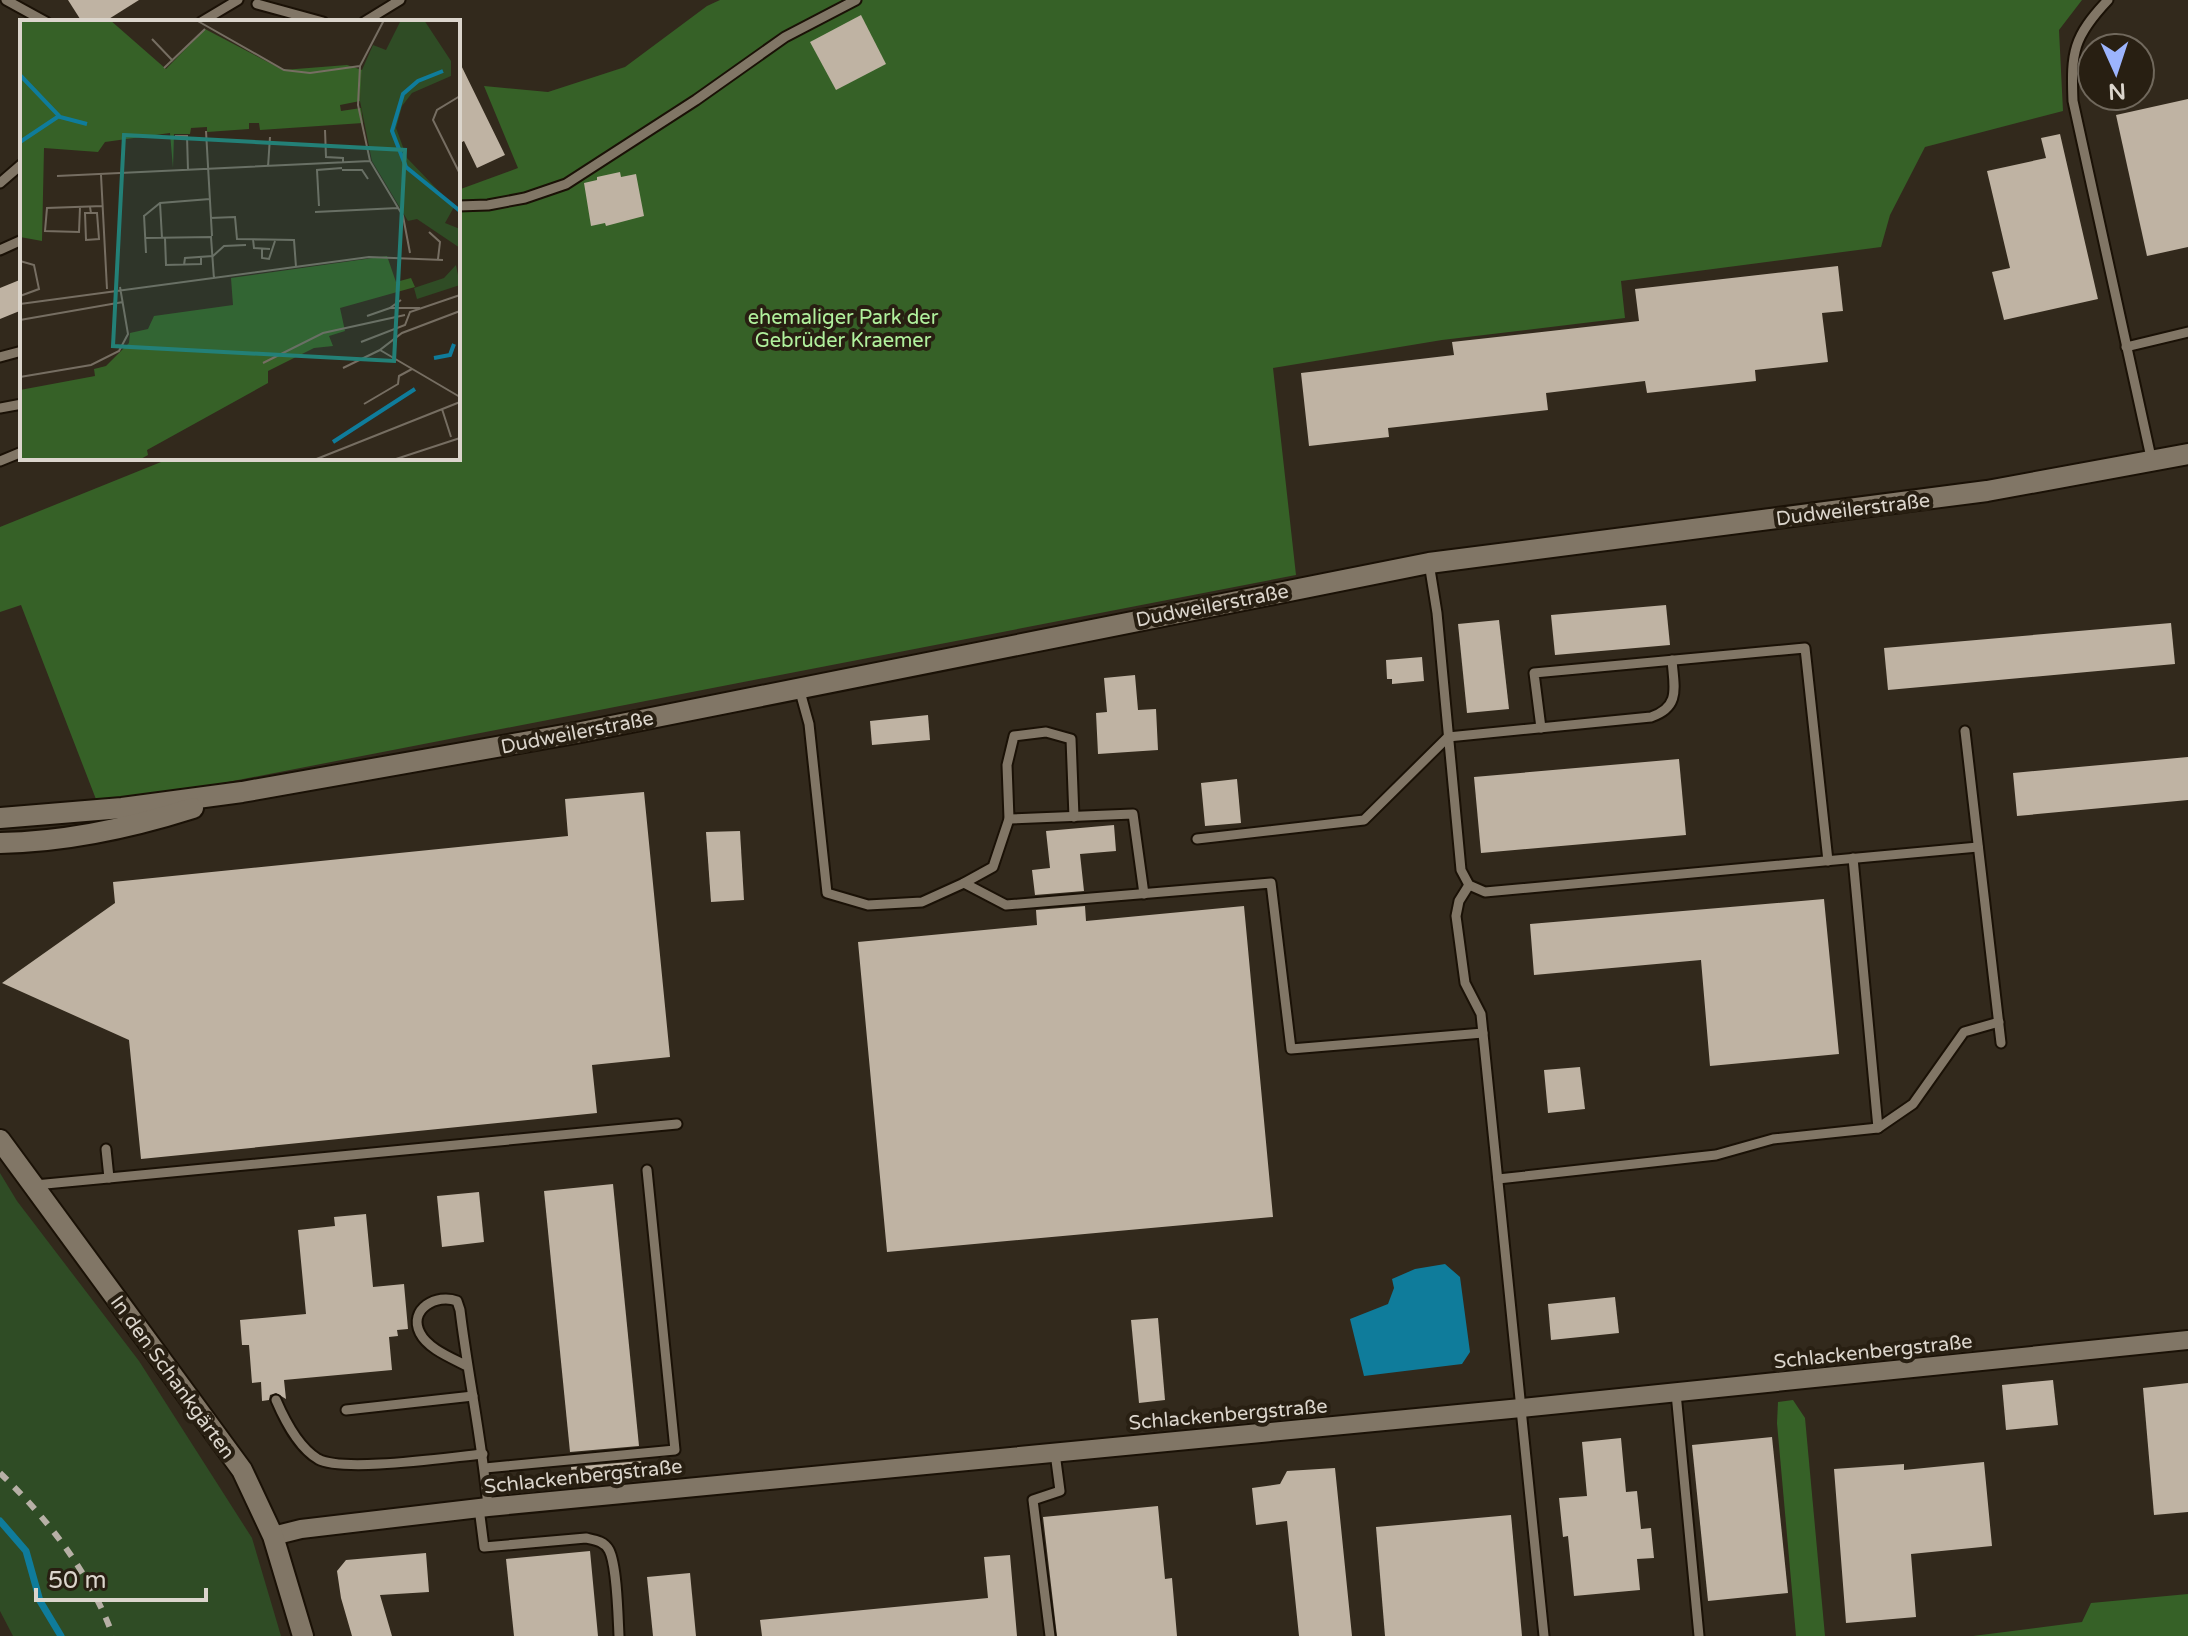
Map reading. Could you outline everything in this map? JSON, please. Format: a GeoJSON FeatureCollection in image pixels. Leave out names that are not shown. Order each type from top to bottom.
{"type":"FeatureCollection","features":[{"type":"Feature","properties":{"kind":"main road","name":"Dudweilerstraße"},"geometry":{"type":"LineString","coordinates":[[0,818],[140,806],[242,792],[581,732],[1429,563],[1896,504],[2032,484],[2188,454]]}},
{"type":"Feature","properties":{"kind":"main road","name":"Dudweilerstraße"},"geometry":{"type":"LineString","coordinates":[[0,843],[109,831],[146,823],[242,792]]}},
{"type":"Feature","properties":{"kind":"main road","name":"Dudweilerstraße"},"geometry":{"type":"LineString","coordinates":[[0,829],[66,826],[115,818],[140,806]]}},
{"type":"Feature","properties":{"kind":"main road","name":"In den Schankgärten"},"geometry":{"type":"LineString","coordinates":[[0,1140],[234,1459],[273,1536],[303,1636]]}},
{"type":"Feature","properties":{"kind":"street","name":"Schlackenbergstraße"},"geometry":{"type":"LineString","coordinates":[[273,1536],[301,1529],[483,1507],[1676,1393],[2188,1340]]}},
{"type":"Feature","properties":{"kind":"lane"},"geometry":{"type":"LineString","coordinates":[[6,0],[42,20]]}},
{"type":"Feature","properties":{"kind":"lane"},"geometry":{"type":"LineString","coordinates":[[204,20],[238,0]]}},
{"type":"Feature","properties":{"kind":"lane"},"geometry":{"type":"LineString","coordinates":[[367,20],[400,0]]}},
{"type":"Feature","properties":{"kind":"lane"},"geometry":{"type":"LineString","coordinates":[[460,206],[488,205],[525,198],[566,184],[696,100],[785,37],[856,0]]}},
{"type":"Feature","properties":{"kind":"lane"},"geometry":{"type":"LineString","coordinates":[[2108,0],[2088,21],[2072,58],[2073,101],[2152,462]]}},
{"type":"Feature","properties":{"kind":"lane"},"geometry":{"type":"LineString","coordinates":[[257,4],[316,20]]}},
{"type":"Feature","properties":{"kind":"lane"},"geometry":{"type":"LineString","coordinates":[[0,183],[20,166]]}},
{"type":"Feature","properties":{"kind":"lane"},"geometry":{"type":"LineString","coordinates":[[0,250],[20,241]]}},
{"type":"Feature","properties":{"kind":"lane"},"geometry":{"type":"LineString","coordinates":[[2126,347],[2188,332]]}},
{"type":"Feature","properties":{"kind":"lane"},"geometry":{"type":"LineString","coordinates":[[0,357],[20,352]]}},
{"type":"Feature","properties":{"kind":"lane"},"geometry":{"type":"LineString","coordinates":[[0,408],[20,404]]}},
{"type":"Feature","properties":{"kind":"lane"},"geometry":{"type":"LineString","coordinates":[[0,461],[20,453]]}},
{"type":"Feature","properties":{"kind":"lane"},"geometry":{"type":"LineString","coordinates":[[1429,563],[1437,613],[1461,870],[1469,885],[1485,892],[1978,847]]}},
{"type":"Feature","properties":{"kind":"lane"},"geometry":{"type":"LineString","coordinates":[[1541,728],[1534,673],[1805,648],[1828,861]]}},
{"type":"Feature","properties":{"kind":"lane"},"geometry":{"type":"LineString","coordinates":[[1197,839],[1364,820],[1448,737],[1651,717],[1665,712],[1673,701],[1672,660]]}},
{"type":"Feature","properties":{"kind":"lane"},"geometry":{"type":"LineString","coordinates":[[799,688],[809,724],[827,893],[868,905],[922,902],[993,867],[1009,819],[1007,765],[1014,736],[1046,732],[1071,739],[1074,817]]}},
{"type":"Feature","properties":{"kind":"lane"},"geometry":{"type":"LineString","coordinates":[[1965,731],[2001,1043]]}},
{"type":"Feature","properties":{"kind":"lane"},"geometry":{"type":"LineString","coordinates":[[1009,819],[1133,814],[1144,894]]}},
{"type":"Feature","properties":{"kind":"lane"},"geometry":{"type":"LineString","coordinates":[[1853,858],[1878,1128]]}},
{"type":"Feature","properties":{"kind":"lane"},"geometry":{"type":"LineString","coordinates":[[964,883],[1006,905],[1271,883],[1291,1049],[1483,1033]]}},
{"type":"Feature","properties":{"kind":"lane"},"geometry":{"type":"LineString","coordinates":[[1469,885],[1459,901],[1456,916],[1465,983],[1481,1014],[1544,1636]]}},
{"type":"Feature","properties":{"kind":"lane"},"geometry":{"type":"LineString","coordinates":[[1498,1179],[1716,1155],[1773,1139],[1878,1128],[1913,1104],[1964,1032],[1999,1022]]}},
{"type":"Feature","properties":{"kind":"lane"},"geometry":{"type":"LineString","coordinates":[[32,1185],[677,1124]]}},
{"type":"Feature","properties":{"kind":"lane"},"geometry":{"type":"LineString","coordinates":[[106,1149],[109,1178]]}},
{"type":"Feature","properties":{"kind":"lane"},"geometry":{"type":"LineString","coordinates":[[485,1468],[675,1450],[647,1170]]}},
{"type":"Feature","properties":{"kind":"lane"},"geometry":{"type":"LineString","coordinates":[[467,1366],[433,1347],[420,1333],[417,1324],[420,1312],[436,1298],[447,1297],[457,1301],[485,1468],[484,1547],[586,1538],[601,1542],[609,1550],[613,1564],[619,1636]]}},
{"type":"Feature","properties":{"kind":"lane"},"geometry":{"type":"LineString","coordinates":[[1676,1393],[1699,1636]]}},
{"type":"Feature","properties":{"kind":"lane"},"geometry":{"type":"LineString","coordinates":[[346,1410],[473,1396]]}},
{"type":"Feature","properties":{"kind":"lane"},"geometry":{"type":"LineString","coordinates":[[276,1400],[287,1423],[306,1449],[328,1463],[351,1466],[483,1454]]}},
{"type":"Feature","properties":{"kind":"lane"},"geometry":{"type":"LineString","coordinates":[[1050,1636],[1033,1500],[1060,1491],[1055,1453]]}},
{"type":"Feature","properties":{"kind":"green space","name":"ehemaliger Park der Gebrüder Kraemer"},"geometry":{"type":"Polygon","coordinates":[[[720,0],[2082,0],[2059,30],[2063,111],[1925,147],[1890,215],[1881,247],[1621,281],[1625,318],[1442,340],[1273,368],[1296,575],[99,807],[21,605],[0,612],[0,527],[166,460],[460,460],[460,189],[518,168],[484,86],[548,92],[625,67],[707,6],[720,0]]]}},
{"type":"Feature","properties":{"kind":"green space"},"geometry":{"type":"Polygon","coordinates":[[[0,1173],[17,1201],[139,1361],[252,1538],[281,1636],[13,1636],[0,1611],[0,1173]]]}},
{"type":"Feature","properties":{"kind":"green space"},"geometry":{"type":"Polygon","coordinates":[[[1793,1400],[1805,1418],[1825,1636],[1796,1636],[1777,1423],[1778,1402],[1793,1400]]]}},
{"type":"Feature","properties":{"kind":"green space"},"geometry":{"type":"Polygon","coordinates":[[[2188,1594],[2188,1636],[1973,1636],[2082,1622],[2091,1603],[2188,1594]]]}},
{"type":"Feature","properties":{"kind":"water"},"geometry":{"type":"Polygon","coordinates":[[[1445,1264],[1460,1277],[1470,1352],[1462,1364],[1364,1376],[1350,1319],[1388,1304],[1394,1288],[1392,1279],[1415,1269],[1445,1264]]]}},
{"type":"Feature","properties":{"kind":"building"},"geometry":{"type":"Polygon","coordinates":[[[68,0],[139,0],[107,20],[81,20],[68,0]]]}},
{"type":"Feature","properties":{"kind":"building"},"geometry":{"type":"Polygon","coordinates":[[[861,15],[886,64],[836,90],[810,42],[861,15]]]}},
{"type":"Feature","properties":{"kind":"building"},"geometry":{"type":"Polygon","coordinates":[[[460,63],[505,155],[477,168],[464,141],[460,143],[460,63]]]}},
{"type":"Feature","properties":{"kind":"building"},"geometry":{"type":"Polygon","coordinates":[[[2188,99],[2188,247],[2147,256],[2116,115],[2156,112],[2156,106],[2188,99]]]}},
{"type":"Feature","properties":{"kind":"building"},"geometry":{"type":"Polygon","coordinates":[[[2060,134],[2098,299],[2004,320],[1992,272],[2010,268],[1987,171],[2046,158],[2041,138],[2060,134]]]}},
{"type":"Feature","properties":{"kind":"building"},"geometry":{"type":"Polygon","coordinates":[[[620,172],[621,177],[636,174],[644,216],[606,226],[605,223],[591,226],[584,183],[620,172]]]}},
{"type":"Feature","properties":{"kind":"building"},"geometry":{"type":"Polygon","coordinates":[[[1838,266],[1843,311],[1822,313],[1828,362],[1755,370],[1756,381],[1647,393],[1645,381],[1546,393],[1548,410],[1388,428],[1389,437],[1309,446],[1301,373],[1454,355],[1452,342],[1639,321],[1635,289],[1838,266]]]}},
{"type":"Feature","properties":{"kind":"building"},"geometry":{"type":"Polygon","coordinates":[[[20,280],[20,311],[0,319],[0,288],[20,280]]]}},
{"type":"Feature","properties":{"kind":"building"},"geometry":{"type":"Polygon","coordinates":[[[1666,605],[1670,645],[1555,655],[1551,615],[1666,605]]]}},
{"type":"Feature","properties":{"kind":"building"},"geometry":{"type":"Polygon","coordinates":[[[1499,620],[1509,709],[1467,713],[1458,624],[1499,620]]]}},
{"type":"Feature","properties":{"kind":"building"},"geometry":{"type":"Polygon","coordinates":[[[2171,623],[2175,664],[1888,690],[1884,648],[2171,623]]]}},
{"type":"Feature","properties":{"kind":"building"},"geometry":{"type":"Polygon","coordinates":[[[1422,657],[1424,681],[1392,684],[1392,679],[1387,679],[1386,660],[1422,657]]]}},
{"type":"Feature","properties":{"kind":"building"},"geometry":{"type":"Polygon","coordinates":[[[1135,675],[1138,710],[1156,709],[1158,750],[1098,754],[1096,713],[1107,712],[1104,678],[1135,675]]]}},
{"type":"Feature","properties":{"kind":"building"},"geometry":{"type":"Polygon","coordinates":[[[928,715],[930,740],[872,745],[870,721],[928,715]]]}},
{"type":"Feature","properties":{"kind":"building"},"geometry":{"type":"Polygon","coordinates":[[[2188,757],[2188,800],[2017,816],[2013,773],[2188,757]]]}},
{"type":"Feature","properties":{"kind":"building"},"geometry":{"type":"Polygon","coordinates":[[[1679,759],[1686,835],[1481,853],[1474,777],[1679,759]]]}},
{"type":"Feature","properties":{"kind":"building"},"geometry":{"type":"Polygon","coordinates":[[[1237,779],[1241,823],[1205,826],[1201,783],[1237,779]]]}},
{"type":"Feature","properties":{"kind":"building"},"geometry":{"type":"Polygon","coordinates":[[[644,792],[670,1057],[592,1065],[597,1113],[141,1159],[129,1040],[2,983],[115,903],[113,882],[568,836],[565,799],[644,792]]]}},
{"type":"Feature","properties":{"kind":"building"},"geometry":{"type":"Polygon","coordinates":[[[1114,825],[1116,851],[1080,854],[1084,891],[1035,895],[1032,870],[1050,868],[1046,831],[1114,825]]]}},
{"type":"Feature","properties":{"kind":"building"},"geometry":{"type":"Polygon","coordinates":[[[740,831],[744,900],[711,902],[706,832],[740,831]]]}},
{"type":"Feature","properties":{"kind":"building"},"geometry":{"type":"Polygon","coordinates":[[[1824,899],[1839,1054],[1710,1066],[1701,960],[1534,975],[1530,924],[1824,899]]]}},
{"type":"Feature","properties":{"kind":"building"},"geometry":{"type":"Polygon","coordinates":[[[1085,906],[1086,921],[1244,906],[1273,1217],[887,1252],[858,942],[1037,925],[1036,910],[1085,906]]]}},
{"type":"Feature","properties":{"kind":"building"},"geometry":{"type":"Polygon","coordinates":[[[1580,1067],[1585,1109],[1548,1113],[1544,1070],[1580,1067]]]}},
{"type":"Feature","properties":{"kind":"building"},"geometry":{"type":"Polygon","coordinates":[[[613,1184],[639,1446],[570,1452],[544,1191],[613,1184]]]}},
{"type":"Feature","properties":{"kind":"building"},"geometry":{"type":"Polygon","coordinates":[[[479,1192],[484,1242],[442,1247],[437,1196],[479,1192]]]}},
{"type":"Feature","properties":{"kind":"building"},"geometry":{"type":"Polygon","coordinates":[[[366,1214],[373,1287],[404,1284],[408,1329],[397,1330],[398,1336],[389,1337],[392,1370],[284,1380],[286,1399],[276,1393],[270,1395],[269,1400],[262,1401],[261,1382],[252,1383],[249,1345],[242,1345],[240,1320],[306,1314],[298,1230],[335,1226],[334,1217],[366,1214]]]}},
{"type":"Feature","properties":{"kind":"building"},"geometry":{"type":"Polygon","coordinates":[[[1615,1297],[1619,1333],[1551,1340],[1548,1304],[1615,1297]]]}},
{"type":"Feature","properties":{"kind":"building"},"geometry":{"type":"Polygon","coordinates":[[[1158,1318],[1165,1400],[1139,1403],[1131,1320],[1158,1318]]]}},
{"type":"Feature","properties":{"kind":"building"},"geometry":{"type":"Polygon","coordinates":[[[2053,1380],[2058,1425],[2006,1430],[2002,1385],[2053,1380]]]}},
{"type":"Feature","properties":{"kind":"building"},"geometry":{"type":"Polygon","coordinates":[[[2188,1383],[2188,1512],[2154,1515],[2143,1388],[2188,1383]]]}},
{"type":"Feature","properties":{"kind":"building"},"geometry":{"type":"Polygon","coordinates":[[[1772,1437],[1788,1593],[1708,1601],[1692,1445],[1772,1437]]]}},
{"type":"Feature","properties":{"kind":"building"},"geometry":{"type":"Polygon","coordinates":[[[1621,1438],[1626,1492],[1637,1491],[1641,1529],[1651,1528],[1654,1558],[1637,1559],[1640,1590],[1574,1596],[1568,1536],[1563,1537],[1559,1498],[1587,1496],[1582,1442],[1621,1438]]]}},
{"type":"Feature","properties":{"kind":"building"},"geometry":{"type":"Polygon","coordinates":[[[641,1461],[642,1467],[572,1474],[571,1467],[641,1461]]]}},
{"type":"Feature","properties":{"kind":"building"},"geometry":{"type":"Polygon","coordinates":[[[1984,1462],[1992,1546],[1911,1554],[1916,1617],[1846,1623],[1834,1469],[1904,1464],[1904,1470],[1984,1462]]]}},
{"type":"Feature","properties":{"kind":"building"},"geometry":{"type":"Polygon","coordinates":[[[1335,1468],[1352,1636],[1299,1636],[1287,1521],[1256,1525],[1252,1488],[1280,1484],[1287,1471],[1335,1468]]]}},
{"type":"Feature","properties":{"kind":"building"},"geometry":{"type":"Polygon","coordinates":[[[1158,1506],[1165,1579],[1172,1578],[1177,1636],[1057,1636],[1043,1517],[1158,1506]]]}},
{"type":"Feature","properties":{"kind":"building"},"geometry":{"type":"Polygon","coordinates":[[[1511,1515],[1522,1636],[1385,1636],[1376,1527],[1511,1515]]]}},
{"type":"Feature","properties":{"kind":"building"},"geometry":{"type":"Polygon","coordinates":[[[590,1551],[598,1636],[514,1636],[506,1559],[590,1551]]]}},
{"type":"Feature","properties":{"kind":"building"},"geometry":{"type":"Polygon","coordinates":[[[426,1553],[429,1592],[380,1595],[392,1636],[352,1636],[337,1571],[346,1560],[426,1553]]]}},
{"type":"Feature","properties":{"kind":"building"},"geometry":{"type":"Polygon","coordinates":[[[1010,1555],[1017,1636],[762,1636],[760,1620],[988,1598],[984,1557],[1010,1555]]]}},
{"type":"Feature","properties":{"kind":"building"},"geometry":{"type":"Polygon","coordinates":[[[690,1573],[696,1636],[653,1636],[647,1577],[690,1573]]]}},
{"type":"Feature","properties":{"kind":"waterway"},"geometry":{"type":"LineString","coordinates":[[0,1521],[26,1551],[40,1601],[61,1636]]}},
{"type":"Feature","properties":{"kind":"railway"},"geometry":{"type":"LineString","coordinates":[[0,1473],[35,1509],[66,1548],[92,1590],[113,1636]]}}]}
